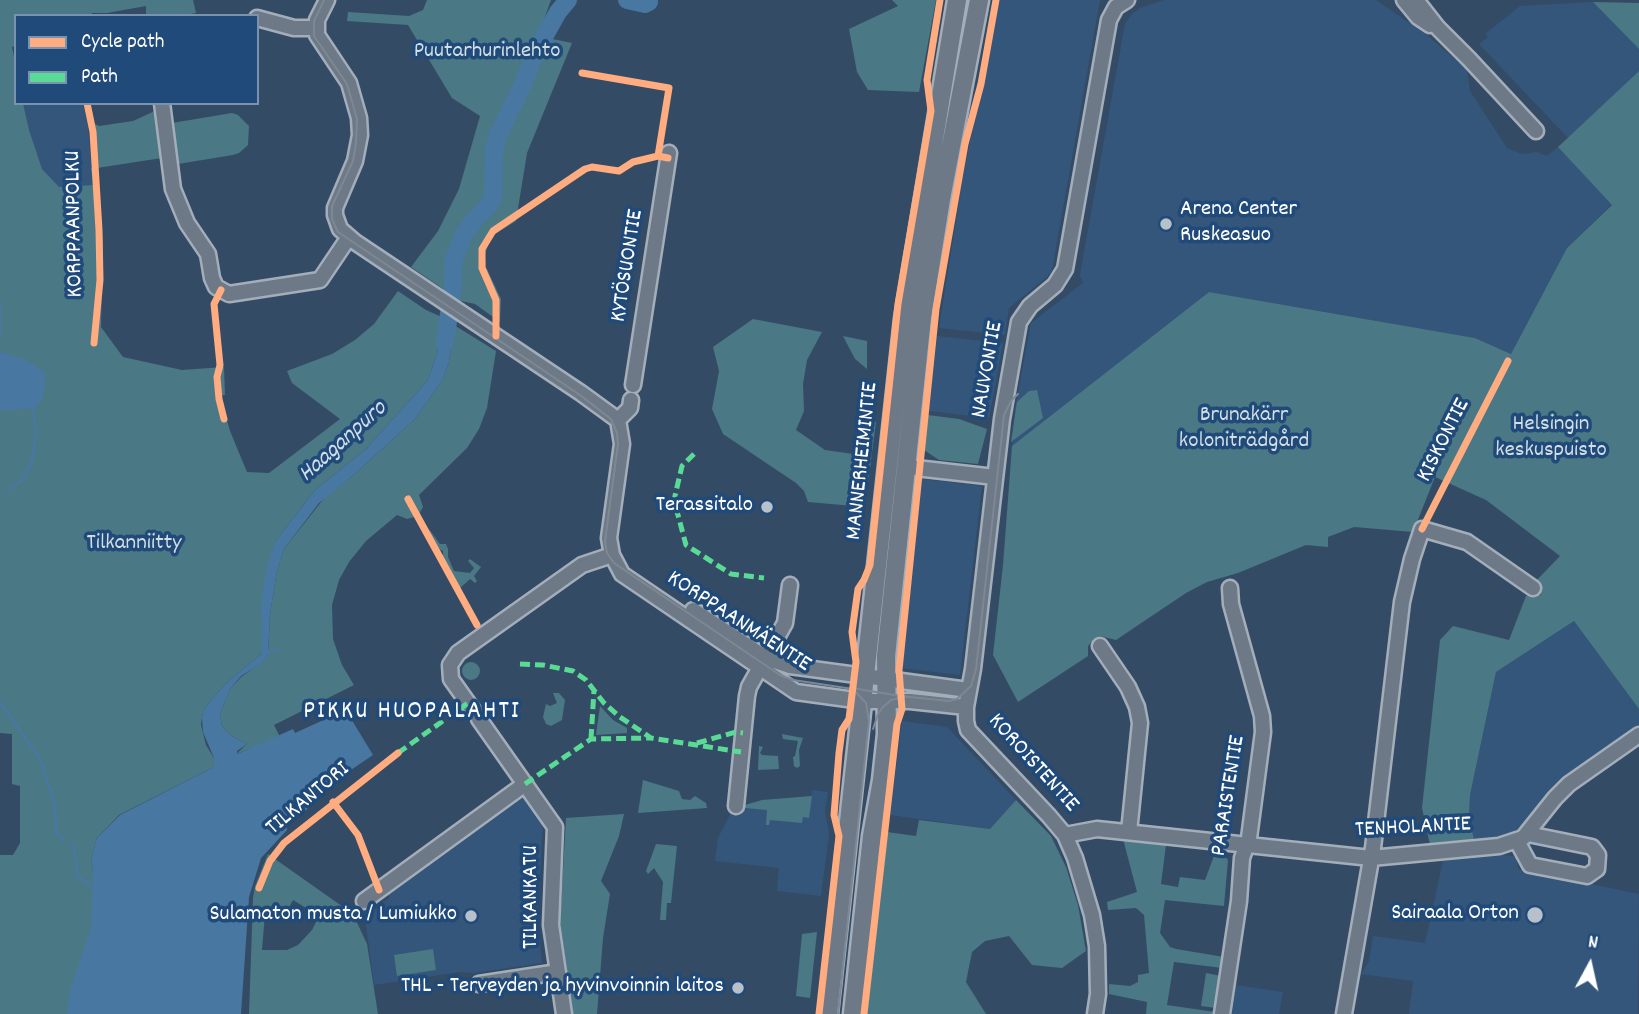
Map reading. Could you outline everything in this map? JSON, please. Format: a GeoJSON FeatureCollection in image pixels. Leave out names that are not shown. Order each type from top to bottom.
{"type":"FeatureCollection","features":[{"type":"Feature","properties":{"kind":"main road","name":"MANNERHEIMINTIE"},"geometry":{"type":"LineString","coordinates":[[828,1014],[904,319],[957,0]]}},
{"type":"Feature","properties":{"kind":"main road","name":"MANNERHEIMINTIE"},"geometry":{"type":"LineString","coordinates":[[853,1014],[872,835],[884,768],[888,723],[885,678],[887,644],[922,318],[941,199],[979,0]]}},
{"type":"Feature","properties":{"kind":"street"},"geometry":{"type":"LineString","coordinates":[[327,0],[316,28],[322,45],[345,74],[358,111],[357,152],[352,171],[335,208],[340,229],[604,408],[618,421],[623,438],[609,534],[615,559]]}},
{"type":"Feature","properties":{"kind":"street","name":"NAUVONTIE"},"geometry":{"type":"LineString","coordinates":[[968,690],[973,669],[1005,400],[1019,321],[1030,306],[1055,285],[1065,269],[1109,20],[1116,7],[1127,0]]}},
{"type":"Feature","properties":{"kind":"street"},"geometry":{"type":"LineString","coordinates":[[1404,0],[1418,17],[1434,24]]}},
{"type":"Feature","properties":{"kind":"street"},"geometry":{"type":"LineString","coordinates":[[1416,0],[1434,24],[1536,131]]}},
{"type":"Feature","properties":{"kind":"street"},"geometry":{"type":"LineString","coordinates":[[1434,0],[1434,24]]}},
{"type":"Feature","properties":{"kind":"street"},"geometry":{"type":"LineString","coordinates":[[259,19],[294,28],[316,28]]}},
{"type":"Feature","properties":{"kind":"street"},"geometry":{"type":"LineString","coordinates":[[162,105],[173,190],[187,223],[208,254],[216,287],[229,294],[320,280],[349,237]]}},
{"type":"Feature","properties":{"kind":"street","name":"KYTÖSUONTIE"},"geometry":{"type":"LineString","coordinates":[[618,421],[630,408],[669,153]]}},
{"type":"Feature","properties":{"kind":"street"},"geometry":{"type":"LineString","coordinates":[[907,467],[995,477]]}},
{"type":"Feature","properties":{"kind":"street"},"geometry":{"type":"LineString","coordinates":[[1345,1014],[1371,858],[1402,602],[1422,529],[1466,542],[1533,589]]}},
{"type":"Feature","properties":{"kind":"street","name":"KORPPAANMÄENTIE"},"geometry":{"type":"LineString","coordinates":[[615,559],[622,574],[763,663],[796,692],[862,701],[887,700]]}},
{"type":"Feature","properties":{"kind":"street","name":"TILKANKATU"},"geometry":{"type":"LineString","coordinates":[[564,1014],[551,925],[556,832],[551,819],[451,679],[450,664],[457,653],[582,565],[615,559]]}},
{"type":"Feature","properties":{"kind":"street"},"geometry":{"type":"LineString","coordinates":[[736,806],[749,687],[785,623],[790,585]]}},
{"type":"Feature","properties":{"kind":"street","name":"PARAISTENTIE"},"geometry":{"type":"LineString","coordinates":[[1222,1014],[1264,724],[1231,604],[1230,588]]}},
{"type":"Feature","properties":{"kind":"street"},"geometry":{"type":"LineString","coordinates":[[1100,646],[1128,687],[1137,706],[1140,723],[1129,832]]}},
{"type":"Feature","properties":{"kind":"street","name":"KORPPAANMÄENTIE"},"geometry":{"type":"LineString","coordinates":[[763,663],[885,678]]}},
{"type":"Feature","properties":{"kind":"street"},"geometry":{"type":"LineString","coordinates":[[885,678],[968,690]]}},
{"type":"Feature","properties":{"kind":"street","name":"KOROISTENTIE"},"geometry":{"type":"LineString","coordinates":[[968,690],[965,721],[968,730],[1065,835],[1085,887],[1097,946],[1098,994],[1095,1014]]}},
{"type":"Feature","properties":{"kind":"street","name":"KOROISTENTIE"},"geometry":{"type":"LineString","coordinates":[[887,700],[966,707]]}},
{"type":"Feature","properties":{"kind":"street"},"geometry":{"type":"LineString","coordinates":[[1523,838],[1569,784],[1639,735]]}},
{"type":"Feature","properties":{"kind":"street"},"geometry":{"type":"LineString","coordinates":[[364,901],[525,784]]}},
{"type":"Feature","properties":{"kind":"street","name":"TENHOLANTIE"},"geometry":{"type":"LineString","coordinates":[[1065,835],[1097,829],[1371,858],[1499,846],[1523,838]]}},
{"type":"Feature","properties":{"kind":"street"},"geometry":{"type":"LineString","coordinates":[[1523,838],[1592,847],[1598,855],[1597,869],[1587,876],[1530,865],[1523,838]]}},
{"type":"Feature","properties":{"kind":"street"},"geometry":{"type":"LineString","coordinates":[[479,984],[558,972]]}},
{"type":"Feature","properties":{"kind":"shaded area"},"geometry":{"type":"Polygon","coordinates":[[[998,0],[1100,0],[1052,270],[1009,308],[1005,335],[939,328],[963,177],[998,0]]]}},
{"type":"Feature","properties":{"kind":"shaded area"},"geometry":{"type":"Polygon","coordinates":[[[1165,0],[1376,0],[1427,35],[1467,70],[1470,91],[1507,148],[1522,154],[1536,152],[1547,156],[1558,147],[1612,204],[1567,248],[1511,354],[1475,338],[1209,292],[1012,446],[1015,409],[1031,323],[1083,283],[1080,276],[1125,24],[1140,8],[1165,0]]]}},
{"type":"Feature","properties":{"kind":"shaded area"},"geometry":{"type":"Polygon","coordinates":[[[1593,2],[1639,49],[1639,71],[1568,138],[1479,44],[1488,37],[1485,34],[1520,6],[1593,2]]]}},
{"type":"Feature","properties":{"kind":"shaded area"},"geometry":{"type":"Polygon","coordinates":[[[23,105],[83,105],[93,185],[41,189],[23,105]]]}},
{"type":"Feature","properties":{"kind":"shaded area"},"geometry":{"type":"Polygon","coordinates":[[[444,318],[454,325],[449,362],[443,379],[415,419],[319,503],[284,549],[277,571],[270,614],[268,654],[262,663],[241,676],[230,689],[220,714],[222,726],[230,735],[247,744],[237,751],[237,754],[293,729],[295,733],[341,712],[350,717],[373,755],[314,795],[316,799],[309,808],[286,824],[287,830],[261,858],[249,897],[241,1014],[67,1014],[70,991],[91,928],[91,859],[97,838],[120,815],[214,767],[214,758],[203,732],[204,709],[224,685],[262,653],[261,604],[265,575],[274,545],[315,490],[366,449],[428,380],[444,318]]]}},
{"type":"Feature","properties":{"kind":"shaded area"},"geometry":{"type":"Polygon","coordinates":[[[937,336],[1003,343],[989,418],[929,411],[937,336]]]}},
{"type":"Feature","properties":{"kind":"shaded area"},"geometry":{"type":"Polygon","coordinates":[[[0,352],[26,360],[43,371],[44,395],[36,408],[0,410],[0,352]]]}},
{"type":"Feature","properties":{"kind":"shaded area"},"geometry":{"type":"Polygon","coordinates":[[[922,479],[982,486],[960,675],[900,668],[922,479]]]}},
{"type":"Feature","properties":{"kind":"shaded area"},"geometry":{"type":"Polygon","coordinates":[[[1574,621],[1639,709],[1639,726],[1564,776],[1527,822],[1514,833],[1474,840],[1469,816],[1470,795],[1496,672],[1574,621]]]}},
{"type":"Feature","properties":{"kind":"shaded area"},"geometry":{"type":"Polygon","coordinates":[[[902,721],[947,727],[1016,800],[990,829],[890,815],[902,721]]]}},
{"type":"Feature","properties":{"kind":"shaded area"},"geometry":{"type":"Polygon","coordinates":[[[812,790],[828,792],[825,810],[829,834],[821,896],[777,891],[779,868],[715,861],[718,838],[735,805],[811,800],[812,790]]]}},
{"type":"Feature","properties":{"kind":"shaded area"},"geometry":{"type":"Polygon","coordinates":[[[521,793],[543,823],[537,920],[542,963],[374,985],[365,917],[390,897],[386,891],[521,793]]]}},
{"type":"Feature","properties":{"kind":"shaded area","name":"Sairaala Orton"},"geometry":{"type":"Polygon","coordinates":[[[1499,854],[1516,857],[1518,869],[1639,894],[1638,1014],[1409,1014],[1413,981],[1361,974],[1369,961],[1373,936],[1425,943],[1443,861],[1499,854]]]}},
{"type":"Feature","properties":{"kind":"shaded area"},"geometry":{"type":"Polygon","coordinates":[[[1236,985],[1283,992],[1279,1014],[1232,1014],[1236,985]]]}},
{"type":"Feature","properties":{"kind":"green space","name":"Tilkanniitty"},"geometry":{"type":"Polygon","coordinates":[[[0,0],[193,0],[196,13],[191,14],[146,14],[146,6],[92,14],[14,14],[14,105],[23,105],[42,169],[59,187],[93,185],[91,168],[97,167],[95,124],[99,126],[133,121],[157,110],[162,158],[97,168],[103,244],[101,327],[123,357],[182,370],[224,367],[225,395],[220,395],[230,431],[247,472],[269,473],[340,419],[292,383],[287,371],[332,354],[355,340],[374,324],[398,291],[426,310],[444,318],[437,353],[428,380],[366,449],[315,490],[274,546],[262,653],[224,685],[204,709],[201,725],[206,745],[214,758],[214,767],[119,815],[97,838],[91,859],[93,872],[132,1014],[0,1014],[0,855],[13,855],[20,843],[20,786],[12,784],[12,734],[0,733],[0,0]]]}},
{"type":"Feature","properties":{"kind":"green space","name":"Puutarhurinlehto"},"geometry":{"type":"Polygon","coordinates":[[[427,0],[551,0],[538,36],[572,43],[527,153],[516,221],[495,234],[485,254],[486,267],[501,299],[500,322],[475,304],[461,301],[411,267],[438,231],[459,189],[480,116],[452,98],[408,25],[347,21],[348,12],[409,16],[423,10],[427,0]]]}},
{"type":"Feature","properties":{"kind":"green space"},"geometry":{"type":"Polygon","coordinates":[[[892,0],[936,0],[919,92],[868,90],[857,72],[849,29],[898,6],[892,0]]]}},
{"type":"Feature","properties":{"kind":"green space"},"geometry":{"type":"Polygon","coordinates":[[[1593,2],[1639,3],[1639,49],[1593,2]]]}},
{"type":"Feature","properties":{"kind":"green space"},"geometry":{"type":"Polygon","coordinates":[[[1639,71],[1639,709],[1574,621],[1496,672],[1470,795],[1469,816],[1474,840],[1430,845],[1422,808],[1440,640],[1453,626],[1509,640],[1526,596],[1541,595],[1535,582],[1560,556],[1486,500],[1435,477],[1413,532],[1354,527],[1328,537],[1328,547],[1306,545],[1238,573],[1207,582],[1116,640],[1100,636],[1094,639],[1088,646],[1088,656],[1018,702],[993,655],[1012,446],[1209,292],[1475,338],[1511,354],[1567,248],[1612,205],[1558,147],[1639,71]]]}},
{"type":"Feature","properties":{"kind":"green space"},"geometry":{"type":"Polygon","coordinates":[[[232,113],[249,126],[248,145],[233,155],[178,164],[172,123],[232,113]]]}},
{"type":"Feature","properties":{"kind":"green space"},"geometry":{"type":"Polygon","coordinates":[[[753,319],[822,332],[807,360],[803,384],[804,411],[796,430],[825,450],[861,455],[865,420],[876,422],[865,507],[808,502],[804,491],[796,483],[723,434],[712,409],[719,371],[713,347],[753,319]]]}},
{"type":"Feature","properties":{"kind":"green space"},"geometry":{"type":"Polygon","coordinates":[[[454,325],[496,351],[487,408],[479,429],[467,448],[419,495],[423,507],[418,516],[407,519],[397,515],[366,541],[339,580],[332,605],[333,639],[342,665],[354,685],[274,725],[280,737],[236,754],[247,744],[230,735],[222,726],[220,714],[230,689],[268,654],[270,614],[277,571],[284,549],[325,497],[415,419],[443,379],[449,362],[454,325]]]}},
{"type":"Feature","properties":{"kind":"green space"},"geometry":{"type":"Polygon","coordinates":[[[843,336],[867,341],[867,369],[855,359],[843,336]]]}},
{"type":"Feature","properties":{"kind":"green space"},"geometry":{"type":"Polygon","coordinates":[[[1037,390],[1043,418],[1011,442],[1017,402],[1029,391],[1037,390]]]}},
{"type":"Feature","properties":{"kind":"green space"},"geometry":{"type":"Polygon","coordinates":[[[928,415],[959,419],[987,429],[978,464],[939,460],[924,450],[928,415]]]}},
{"type":"Feature","properties":{"kind":"green space"},"geometry":{"type":"Polygon","coordinates":[[[429,529],[440,544],[446,544],[454,571],[470,573],[474,568],[468,561],[470,559],[481,567],[474,576],[477,581],[475,583],[470,579],[459,589],[443,557],[443,551],[435,547],[429,529]]]}},
{"type":"Feature","properties":{"kind":"green space"},"geometry":{"type":"Polygon","coordinates":[[[467,662],[475,662],[480,671],[478,678],[467,680],[462,675],[462,667],[467,662]]]}},
{"type":"Feature","properties":{"kind":"green space"},"geometry":{"type":"Polygon","coordinates":[[[553,693],[559,693],[565,700],[562,720],[551,726],[546,724],[543,717],[546,704],[550,706],[557,703],[553,693]]]}},
{"type":"Feature","properties":{"kind":"green space"},"geometry":{"type":"Polygon","coordinates":[[[600,706],[613,720],[627,728],[627,733],[596,735],[600,706]]]}},
{"type":"Feature","properties":{"kind":"green space"},"geometry":{"type":"Polygon","coordinates":[[[782,734],[803,738],[799,750],[800,766],[797,768],[794,766],[793,757],[798,741],[783,739],[782,734]]]}},
{"type":"Feature","properties":{"kind":"green space"},"geometry":{"type":"Polygon","coordinates":[[[759,746],[763,747],[760,753],[762,755],[778,756],[779,769],[758,770],[759,746]]]}},
{"type":"Feature","properties":{"kind":"green space"},"geometry":{"type":"Polygon","coordinates":[[[643,780],[679,791],[682,799],[690,800],[695,796],[706,803],[707,808],[638,813],[643,780]]]}},
{"type":"Feature","properties":{"kind":"green space"},"geometry":{"type":"Polygon","coordinates":[[[812,796],[809,818],[803,817],[802,823],[770,820],[769,825],[766,825],[767,810],[745,808],[745,805],[762,800],[812,796]]]}},
{"type":"Feature","properties":{"kind":"green space"},"geometry":{"type":"Polygon","coordinates":[[[1016,800],[1051,836],[1066,867],[1078,905],[1086,951],[1062,968],[1032,965],[1009,936],[985,941],[972,952],[966,982],[986,1014],[867,1014],[887,832],[916,836],[919,820],[990,829],[1016,800]]]}},
{"type":"Feature","properties":{"kind":"green space"},"geometry":{"type":"Polygon","coordinates":[[[624,814],[619,836],[601,881],[610,894],[603,938],[597,1014],[573,1014],[560,922],[566,818],[624,814]]]}},
{"type":"Feature","properties":{"kind":"green space"},"geometry":{"type":"Polygon","coordinates":[[[1123,839],[1166,845],[1161,884],[1178,887],[1180,877],[1205,880],[1215,853],[1222,853],[1228,860],[1224,906],[1165,900],[1160,933],[1170,947],[1224,957],[1222,968],[1174,962],[1167,1005],[1215,1014],[1146,1014],[1147,1002],[1109,994],[1109,984],[1130,986],[1138,982],[1138,975],[1149,973],[1144,915],[1136,908],[1108,910],[1107,902],[1137,892],[1123,839]]]}},
{"type":"Feature","properties":{"kind":"green space"},"geometry":{"type":"Polygon","coordinates":[[[656,844],[677,846],[671,903],[667,903],[666,920],[660,920],[663,882],[654,868],[648,874],[646,871],[656,844]]]}},
{"type":"Feature","properties":{"kind":"green space"},"geometry":{"type":"Polygon","coordinates":[[[268,854],[353,914],[367,944],[378,1014],[249,1014],[255,886],[268,854]],[[293,900],[282,920],[265,914],[262,950],[287,950],[298,945],[312,930],[319,916],[293,900]]]}},
{"type":"Feature","properties":{"kind":"green space"},"geometry":{"type":"Polygon","coordinates":[[[817,932],[810,998],[796,996],[802,934],[817,932]]]}},
{"type":"Feature","properties":{"kind":"green space"},"geometry":{"type":"Polygon","coordinates":[[[433,949],[436,970],[397,976],[394,955],[433,949]]]}},
{"type":"Feature","properties":{"kind":"green space"},"geometry":{"type":"Polygon","coordinates":[[[1206,973],[1221,976],[1216,1008],[1201,1006],[1206,973]]]}},
{"type":"Feature","properties":{"kind":"waterway","name":"Haaganpuro"},"geometry":{"type":"LineString","coordinates":[[445,343],[453,284],[453,262],[464,234],[493,197],[494,150],[498,135],[536,51],[568,0]]}},
{"type":"Feature","properties":{"kind":"waterway","name":"Haaganpuro"},"geometry":{"type":"LineString","coordinates":[[627,0],[645,4],[649,2]]}},
{"type":"Feature","properties":{"kind":"waterway"},"geometry":{"type":"LineString","coordinates":[[0,301],[0,335]]}},
{"type":"Feature","properties":{"kind":"waterway"},"geometry":{"type":"LineString","coordinates":[[7,490],[20,482],[32,462],[36,432],[33,409]]}},
{"type":"Feature","properties":{"kind":"waterway"},"geometry":{"type":"LineString","coordinates":[[268,652],[279,649]]}},
{"type":"Feature","properties":{"kind":"waterway"},"geometry":{"type":"LineString","coordinates":[[0,702],[41,761],[55,805],[56,833],[63,840]]}},
{"type":"Feature","properties":{"kind":"waterway"},"geometry":{"type":"LineString","coordinates":[[72,845],[78,876],[92,886]]}},
{"type":"Feature","properties":{"kind":"tram line"},"geometry":{"type":"LineString","coordinates":[[324,0],[314,21],[314,36],[347,84],[357,119],[353,161],[332,206],[332,219],[338,232],[580,395],[611,419],[618,444],[605,541],[607,553],[614,563],[780,675],[793,680],[853,689],[866,703],[869,721],[838,1014]]}},
{"type":"Feature","properties":{"kind":"tram line"},"geometry":{"type":"LineString","coordinates":[[852,688],[949,701],[957,699],[971,686],[976,669],[1004,415],[1018,394]]}},
{"type":"Feature","properties":{"kind":"tram line"},"geometry":{"type":"LineString","coordinates":[[873,729],[883,707],[891,700],[904,697]]}},
{"type":"Feature","properties":{"kind":"marked path"},"geometry":{"type":"LineString","coordinates":[[694,454],[682,466],[674,500],[686,545],[731,574],[764,578]]}},
{"type":"Feature","properties":{"kind":"marked path"},"geometry":{"type":"LineString","coordinates":[[520,664],[573,671],[586,680],[604,703],[620,717],[651,738],[741,752]]}},
{"type":"Feature","properties":{"kind":"marked path"},"geometry":{"type":"LineString","coordinates":[[591,739],[594,690]]}},
{"type":"Feature","properties":{"kind":"marked path"},"geometry":{"type":"LineString","coordinates":[[398,753],[468,703]]}},
{"type":"Feature","properties":{"kind":"marked path"},"geometry":{"type":"LineString","coordinates":[[697,743],[736,732],[743,733]]}},
{"type":"Feature","properties":{"kind":"marked path"},"geometry":{"type":"LineString","coordinates":[[525,784],[591,739],[651,738]]}},
{"type":"Feature","properties":{"kind":"cycle path"},"geometry":{"type":"LineString","coordinates":[[819,1014],[839,836],[834,815],[839,753],[842,730],[849,719],[856,662],[852,632],[858,589],[870,565],[898,304],[931,111],[927,80],[940,0]]}},
{"type":"Feature","properties":{"kind":"cycle path"},"geometry":{"type":"LineString","coordinates":[[864,1014],[897,724],[902,709],[899,670],[936,309],[965,144],[981,84],[996,0]]}},
{"type":"Feature","properties":{"kind":"cycle path"},"geometry":{"type":"LineString","coordinates":[[582,73],[669,88],[658,156]]}},
{"type":"Feature","properties":{"kind":"cycle path","name":"KORPPAANPOLKU"},"geometry":{"type":"LineString","coordinates":[[87,105],[93,132],[99,230],[100,280],[94,343]]}},
{"type":"Feature","properties":{"kind":"cycle path"},"geometry":{"type":"LineString","coordinates":[[496,336],[496,300],[482,268],[482,249],[493,231],[585,169],[592,167],[619,171],[633,162],[658,156],[668,158]]}},
{"type":"Feature","properties":{"kind":"cycle path"},"geometry":{"type":"LineString","coordinates":[[221,290],[214,304],[220,365],[217,377],[224,419]]}},
{"type":"Feature","properties":{"kind":"cycle path","name":"KISKONTIE"},"geometry":{"type":"LineString","coordinates":[[1422,529],[1508,361]]}},
{"type":"Feature","properties":{"kind":"cycle path"},"geometry":{"type":"LineString","coordinates":[[408,499],[477,625]]}},
{"type":"Feature","properties":{"kind":"cycle path","name":"TILKANTORI"},"geometry":{"type":"LineString","coordinates":[[259,888],[270,861],[284,843],[398,753]]}},
{"type":"Feature","properties":{"kind":"cycle path","name":"TILKANTORI"},"geometry":{"type":"LineString","coordinates":[[333,802],[358,835],[379,890]]}},
{"type":"Feature","properties":{"kind":"place","name":"Arena Center Ruskeasuo"},"geometry":{"type":"Point","coordinates":[1166,224]}},
{"type":"Feature","properties":{"kind":"place","name":"Terassitalo"},"geometry":{"type":"Point","coordinates":[767,507]}},
{"type":"Feature","properties":{"kind":"place","name":"Sairaala Orton"},"geometry":{"type":"Point","coordinates":[1535,915]}},
{"type":"Feature","properties":{"kind":"place","name":"Sulamaton musta / Lumiukko"},"geometry":{"type":"Point","coordinates":[471,916]}},
{"type":"Feature","properties":{"kind":"place","name":"THL - Terveyden ja hyvinvoinnin laitos"},"geometry":{"type":"Point","coordinates":[738,988]}},
{"type":"Feature","properties":{"kind":"district","name":"PIKKU HUOPALAHTI"},"geometry":{"type":"Point","coordinates":[412,713]}},
{"type":"Feature","properties":{"kind":"park label","name":"Brunakärr koloniträdgård"},"geometry":{"type":"Point","coordinates":[1244,430]}},
{"type":"Feature","properties":{"kind":"park label","name":"Helsingin keskuspuisto"},"geometry":{"type":"Point","coordinates":[1551,439]}}]}
